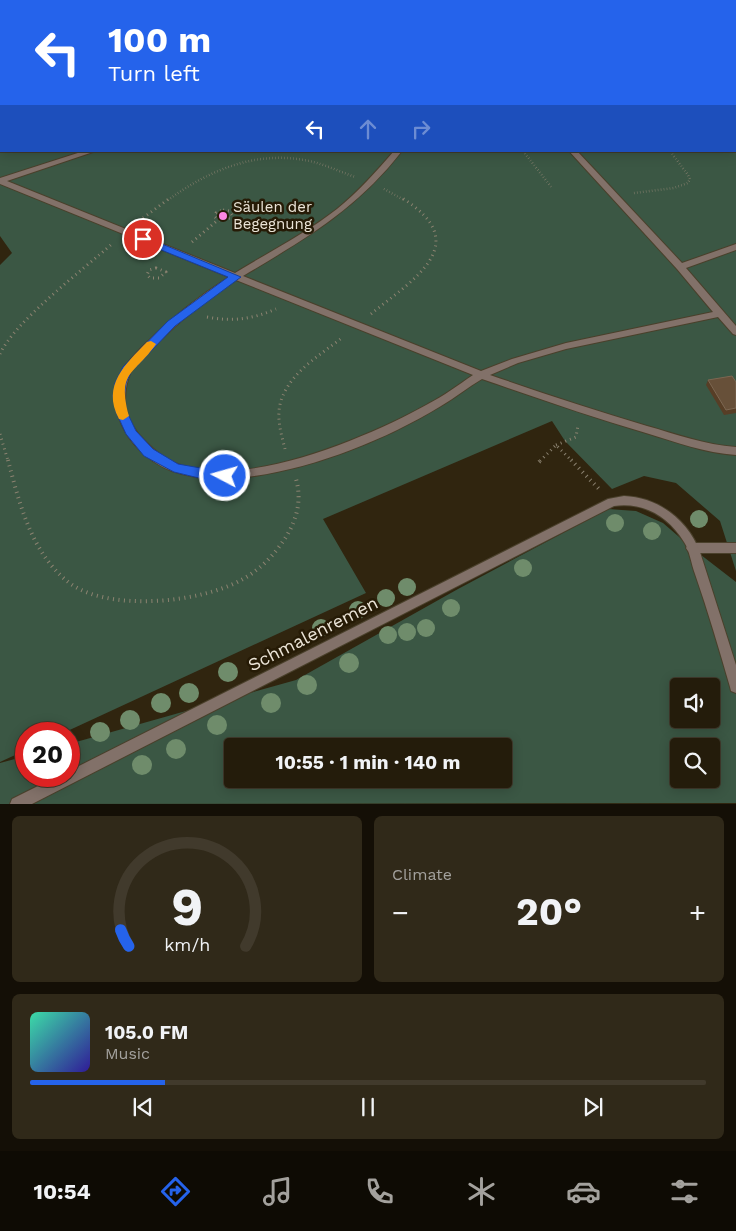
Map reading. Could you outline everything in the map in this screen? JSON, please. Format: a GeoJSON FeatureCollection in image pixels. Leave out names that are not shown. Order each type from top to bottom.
{"type":"FeatureCollection","features":[{"type":"Feature","properties":{"kind":"street"},"geometry":{"type":"LineString","coordinates":[[0,181],[89,152]]}},
{"type":"Feature","properties":{"kind":"street"},"geometry":{"type":"LineString","coordinates":[[397,152],[370,184],[340,210],[269,259],[236,277],[188,310],[136,359],[120,383],[118,396],[121,412],[132,434],[148,452],[174,468],[225,476],[291,465],[392,428],[431,408],[481,375],[517,360],[574,343],[721,313]]}},
{"type":"Feature","properties":{"kind":"street"},"geometry":{"type":"LineString","coordinates":[[574,152],[680,267],[736,332]]}},
{"type":"Feature","properties":{"kind":"street"},"geometry":{"type":"LineString","coordinates":[[0,181],[481,375],[580,410],[692,443],[736,451]]}},
{"type":"Feature","properties":{"kind":"street"},"geometry":{"type":"LineString","coordinates":[[680,267],[705,256],[736,247]]}},
{"type":"Feature","properties":{"kind":"street","name":"Schmalenremen"},"geometry":{"type":"LineString","coordinates":[[17,804],[612,502],[638,500],[654,506],[688,538],[714,610],[736,687]]}},
{"type":"Feature","properties":{"kind":"street"},"geometry":{"type":"LineString","coordinates":[[692,548],[736,548]]}},
{"type":"Feature","properties":{"kind":"path"},"geometry":{"type":"LineString","coordinates":[[524,152],[552,188]]}},
{"type":"Feature","properties":{"kind":"path"},"geometry":{"type":"LineString","coordinates":[[613,196],[674,188],[688,183],[690,179],[688,175],[671,152]]}},
{"type":"Feature","properties":{"kind":"path"},"geometry":{"type":"LineString","coordinates":[[0,354],[4,345],[33,314],[125,232],[192,183],[230,165],[252,160],[276,158],[302,160],[327,166],[412,204],[430,220],[436,238],[434,255],[424,270],[292,379],[282,395],[278,413],[279,433],[299,486],[299,508],[291,528],[275,554],[253,572],[227,586],[184,597],[145,600],[102,597],[82,592],[61,576],[42,552],[27,525],[0,434]]}},
{"type":"Feature","properties":{"kind":"path"},"geometry":{"type":"LineString","coordinates":[[223,210],[229,211],[232,214],[230,218],[218,220],[215,216],[216,213],[223,210]]}},
{"type":"Feature","properties":{"kind":"path"},"geometry":{"type":"LineString","coordinates":[[156,268],[166,272],[163,277],[157,279],[150,278],[147,275],[149,270],[156,268]]}},
{"type":"Feature","properties":{"kind":"path"},"geometry":{"type":"LineString","coordinates":[[188,310],[201,316],[224,320],[245,320],[266,314],[291,299]]}},
{"type":"Feature","properties":{"kind":"path"},"geometry":{"type":"LineString","coordinates":[[538,462],[556,445],[576,437],[580,410]]}},
{"type":"Feature","properties":{"kind":"path"},"geometry":{"type":"LineString","coordinates":[[556,445],[612,502]]}},
{"type":"Feature","properties":{"kind":"green space"},"geometry":{"type":"Polygon","coordinates":[[[0,152],[736,152],[736,571],[720,521],[676,483],[644,476],[612,489],[565,441],[552,421],[323,519],[366,593],[80,725],[80,722],[15,722],[15,755],[0,762],[0,265],[12,253],[0,236],[0,152]]]}},
{"type":"Feature","properties":{"kind":"green space"},"geometry":{"type":"Polygon","coordinates":[[[608,509],[636,511],[663,523],[736,582],[736,803],[0,804],[0,763],[15,759],[15,787],[80,787],[80,741],[296,680],[458,589],[608,509]]]}},
{"type":"Feature","properties":{"kind":"building"},"geometry":{"type":"Polygon","coordinates":[[[732,376],[736,382],[736,408],[726,410],[708,380],[732,376]]]}},
{"type":"Feature","properties":{"kind":"slow traffic"},"geometry":{"type":"LineString","coordinates":[[123,416],[118,396],[120,383],[127,370],[151,344]]}},
{"type":"Feature","properties":{"kind":"place","name":"Säulen der Begegnung"},"geometry":{"type":"Point","coordinates":[223,216]}},
{"type":"Feature","properties":{"kind":"route"},"geometry":{"type":"LineString","coordinates":[[143,239],[236,277],[188,310],[136,359],[120,383],[118,396],[121,412],[132,434],[148,452],[174,468],[225,476]]}}]}
